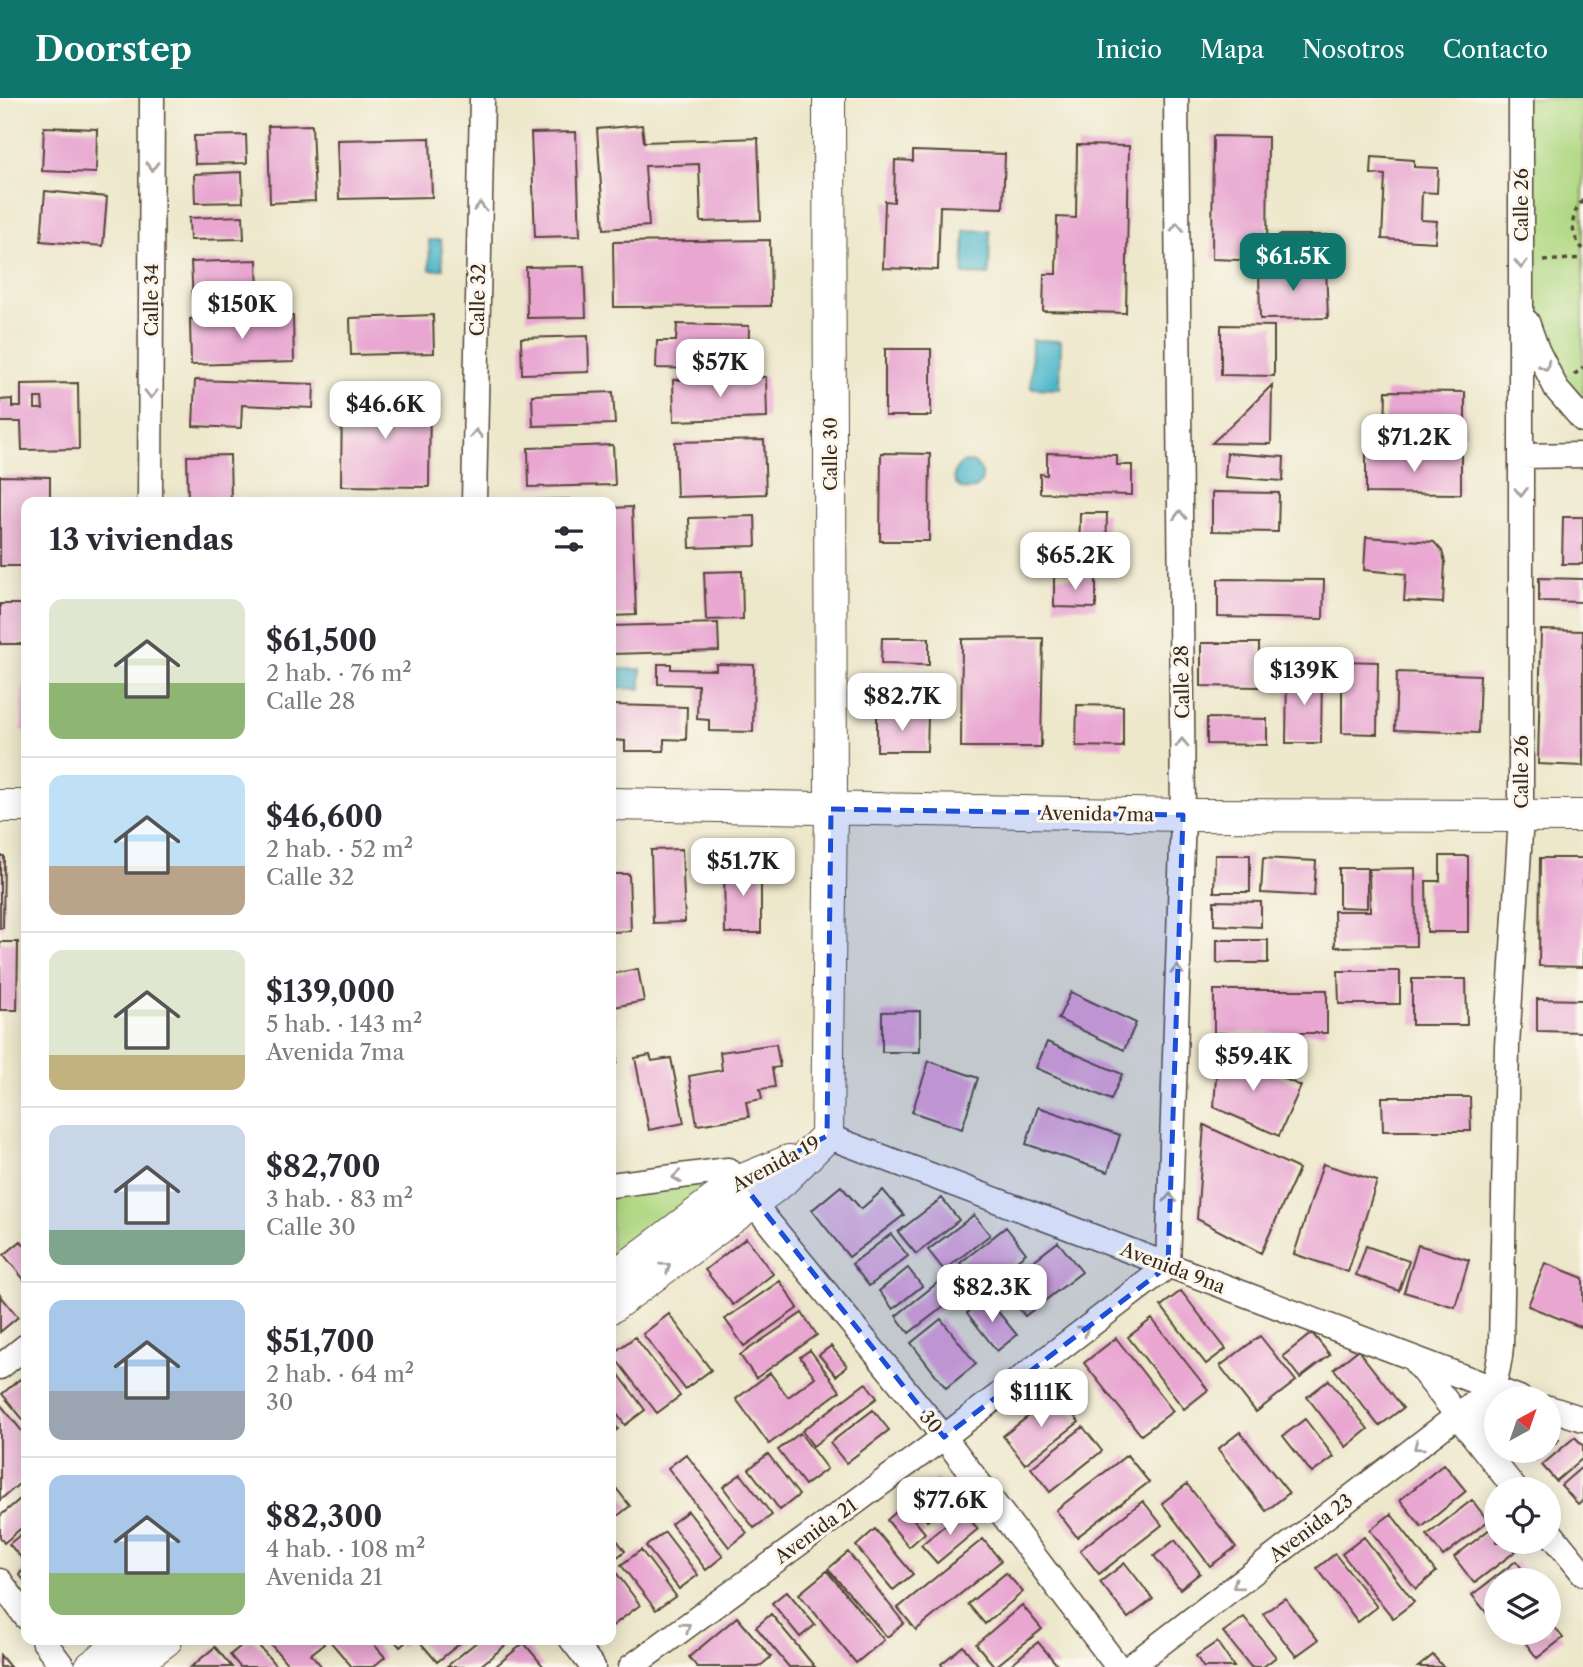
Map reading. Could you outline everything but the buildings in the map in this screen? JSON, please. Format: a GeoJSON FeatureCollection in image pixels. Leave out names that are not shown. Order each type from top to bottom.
{"type":"FeatureCollection","features":[{"type":"Feature","properties":{"kind":"main road","name":"Calle 30"},"geometry":{"type":"LineString","coordinates":[[829,98],[831,809]]}},
{"type":"Feature","properties":{"kind":"main road","name":"Avenida 7ma"},"geometry":{"type":"LineString","coordinates":[[616,804],[1183,815],[1583,816]]}},
{"type":"Feature","properties":{"kind":"main road"},"geometry":{"type":"LineString","coordinates":[[0,806],[21,806]]}},
{"type":"Feature","properties":{"kind":"main road"},"geometry":{"type":"LineString","coordinates":[[827,1136],[831,809]]}},
{"type":"Feature","properties":{"kind":"main road","name":"Avenida 19"},"geometry":{"type":"LineString","coordinates":[[616,1276],[747,1192],[827,1136]]}},
{"type":"Feature","properties":{"kind":"main road","name":"Avenida 19"},"geometry":{"type":"LineString","coordinates":[[616,1303],[747,1192]]}},
{"type":"Feature","properties":{"kind":"main road"},"geometry":{"type":"LineString","coordinates":[[91,1667],[120,1645]]}},
{"type":"Feature","properties":{"kind":"main road"},"geometry":{"type":"LineString","coordinates":[[130,1667],[159,1645]]}},
{"type":"Feature","properties":{"kind":"street","name":"Calle 34"},"geometry":{"type":"LineString","coordinates":[[150,497],[152,98]]}},
{"type":"Feature","properties":{"kind":"street","name":"Calle 32"},"geometry":{"type":"LineString","coordinates":[[474,497],[482,98]]}},
{"type":"Feature","properties":{"kind":"street","name":"Calle 28"},"geometry":{"type":"LineString","coordinates":[[1168,1266],[1183,815],[1175,98]]}},
{"type":"Feature","properties":{"kind":"street","name":"Calle 26"},"geometry":{"type":"LineString","coordinates":[[1492,1386],[1502,1346],[1507,1046],[1521,817],[1521,98]]}},
{"type":"Feature","properties":{"kind":"street"},"geometry":{"type":"LineString","coordinates":[[1521,304],[1537,350],[1557,390],[1583,420]]}},
{"type":"Feature","properties":{"kind":"street"},"geometry":{"type":"LineString","coordinates":[[1521,456],[1583,455]]}},
{"type":"Feature","properties":{"kind":"street","name":"Avenida 9na"},"geometry":{"type":"LineString","coordinates":[[827,1136],[1484,1387]]}},
{"type":"Feature","properties":{"kind":"street"},"geometry":{"type":"LineString","coordinates":[[616,1184],[728,1170],[747,1192]]}},
{"type":"Feature","properties":{"kind":"street","name":"30"},"geometry":{"type":"LineString","coordinates":[[747,1192],[944,1437],[1118,1667]]}},
{"type":"Feature","properties":{"kind":"street","name":"Avenida 21"},"geometry":{"type":"LineString","coordinates":[[631,1667],[944,1437],[1168,1266]]}},
{"type":"Feature","properties":{"kind":"street"},"geometry":{"type":"LineString","coordinates":[[0,1367],[21,1350]]}},
{"type":"Feature","properties":{"kind":"street"},"geometry":{"type":"LineString","coordinates":[[1414,1360],[1506,1477]]}},
{"type":"Feature","properties":{"kind":"street","name":"Avenida 23"},"geometry":{"type":"LineString","coordinates":[[1130,1667],[1484,1395]]}},
{"type":"Feature","properties":{"kind":"street","name":"Calle 26"},"geometry":{"type":"LineString","coordinates":[[1479,1441],[1476,1426],[1484,1403]]}},
{"type":"Feature","properties":{"kind":"street"},"geometry":{"type":"LineString","coordinates":[[1561,1412],[1583,1419]]}},
{"type":"Feature","properties":{"kind":"street"},"geometry":{"type":"LineString","coordinates":[[1561,1546],[1583,1573]]}},
{"type":"Feature","properties":{"kind":"street"},"geometry":{"type":"LineString","coordinates":[[0,1581],[21,1610]]}},
{"type":"Feature","properties":{"kind":"street"},"geometry":{"type":"LineString","coordinates":[[47,1645],[63,1667]]}},
{"type":"Feature","properties":{"kind":"street"},"geometry":{"type":"LineString","coordinates":[[576,1645],[593,1667]]}},
{"type":"Feature","properties":{"kind":"path"},"geometry":{"type":"LineString","coordinates":[[1583,200],[1575,210],[1573,221],[1573,232],[1583,249]]}},
{"type":"Feature","properties":{"kind":"path"},"geometry":{"type":"LineString","coordinates":[[1521,262],[1583,258]]}},
{"type":"Feature","properties":{"kind":"highlighted area"},"geometry":{"type":"Polygon","coordinates":[[[831,809],[1183,815],[1168,1266],[944,1437],[740,1181],[827,1136],[831,809]]]}},
{"type":"Feature","properties":{"kind":"green space"},"geometry":{"type":"Polygon","coordinates":[[[1521,98],[1583,98],[1583,420],[1521,305],[1521,98]]]}},
{"type":"Feature","properties":{"kind":"green space"},"geometry":{"type":"Polygon","coordinates":[[[697,1182],[702,1192],[616,1262],[616,1193],[697,1182]]]}},
{"type":"Feature","properties":{"kind":"water"},"geometry":{"type":"Polygon","coordinates":[[[965,230],[990,231],[989,275],[963,274],[965,230]]]}},
{"type":"Feature","properties":{"kind":"water"},"geometry":{"type":"Polygon","coordinates":[[[429,240],[441,240],[443,269],[430,270],[429,240]]]}},
{"type":"Feature","properties":{"kind":"water"},"geometry":{"type":"Polygon","coordinates":[[[1032,340],[1061,341],[1060,389],[1031,388],[1032,340]]]}},
{"type":"Feature","properties":{"kind":"water"},"geometry":{"type":"Polygon","coordinates":[[[968,462],[978,466],[982,476],[978,486],[968,490],[958,486],[954,476],[958,466],[968,462]]]}},
{"type":"Feature","properties":{"kind":"water"},"geometry":{"type":"Polygon","coordinates":[[[616,669],[641,669],[641,689],[616,688],[616,669]]]}}]}
